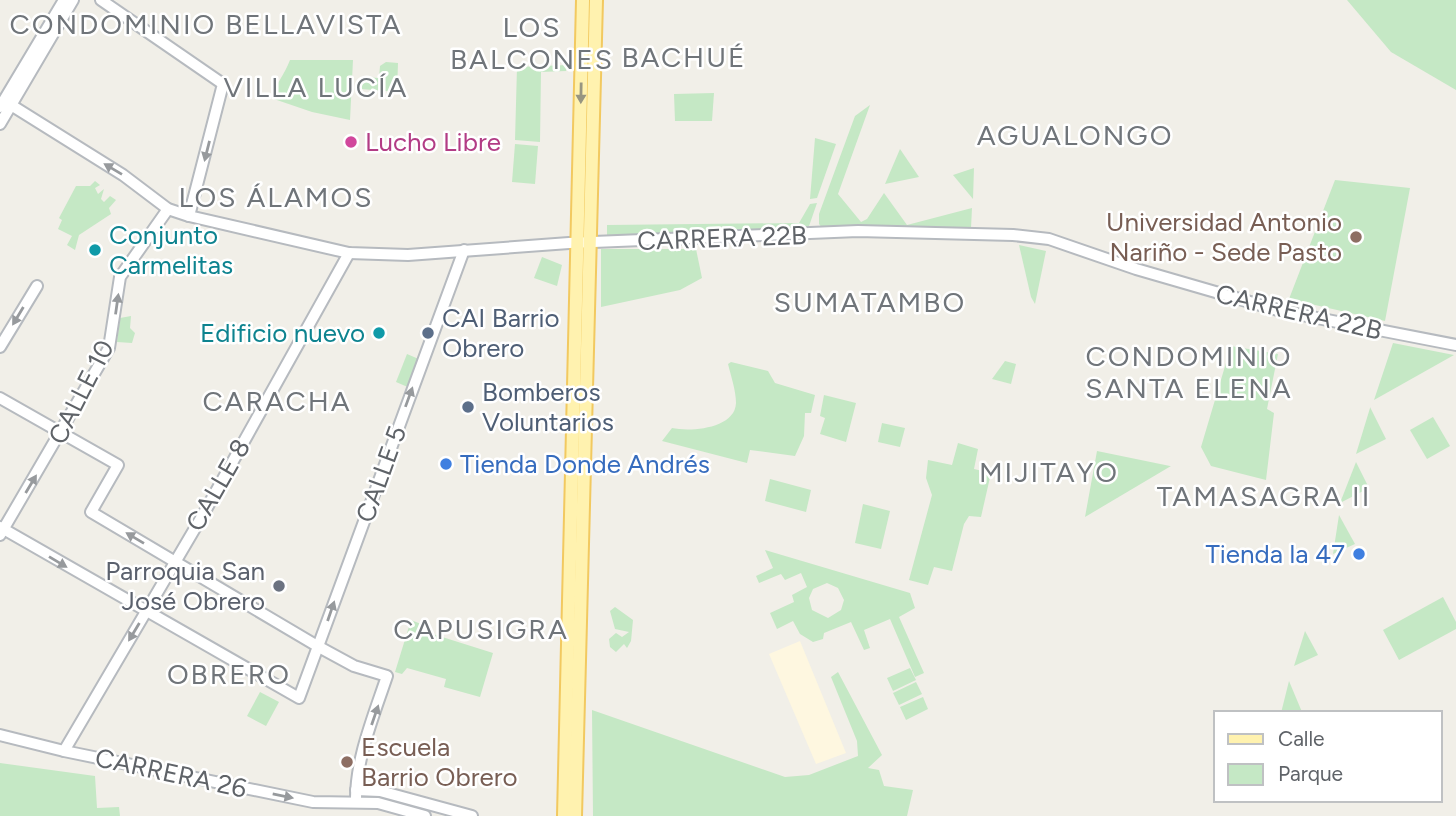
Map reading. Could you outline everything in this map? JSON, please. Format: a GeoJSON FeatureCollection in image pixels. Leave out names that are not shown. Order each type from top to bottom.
{"type":"FeatureCollection","features":[{"type":"Feature","properties":{"kind":"main road"},"geometry":{"type":"LineString","coordinates":[[575,816],[583,243],[583,0]]}},
{"type":"Feature","properties":{"kind":"main road"},"geometry":{"type":"LineString","coordinates":[[564,816],[583,243],[596,0]]}},
{"type":"Feature","properties":{"kind":"street"},"geometry":{"type":"LineString","coordinates":[[0,124],[6,106],[64,0]]}},
{"type":"Feature","properties":{"kind":"street"},"geometry":{"type":"LineString","coordinates":[[6,106],[73,0]]}},
{"type":"Feature","properties":{"kind":"street"},"geometry":{"type":"LineString","coordinates":[[101,0],[223,85],[189,216]]}},
{"type":"Feature","properties":{"kind":"street","name":"CARRERA 22B"},"geometry":{"type":"LineString","coordinates":[[6,106],[123,175],[168,209],[349,253],[408,255],[583,243],[897,231],[1049,239],[1268,308],[1456,345]]}},
{"type":"Feature","properties":{"kind":"street","name":"CALLE 10"},"geometry":{"type":"LineString","coordinates":[[1,530],[62,433],[109,348],[120,277],[168,209]]}},
{"type":"Feature","properties":{"kind":"street","name":"CALLE 5"},"geometry":{"type":"LineString","coordinates":[[146,612],[299,698],[464,250]]}},
{"type":"Feature","properties":{"kind":"street","name":"CALLE 8"},"geometry":{"type":"LineString","coordinates":[[64,751],[173,561],[204,513],[349,253]]}},
{"type":"Feature","properties":{"kind":"street"},"geometry":{"type":"LineString","coordinates":[[0,347],[37,286]]}},
{"type":"Feature","properties":{"kind":"street"},"geometry":{"type":"LineString","coordinates":[[0,398],[118,465],[91,512],[319,647],[354,666],[387,676],[369,730],[356,789],[356,802]]}},
{"type":"Feature","properties":{"kind":"street"},"geometry":{"type":"LineString","coordinates":[[1,530],[146,612]]}},
{"type":"Feature","properties":{"kind":"street","name":"CARRERA 26"},"geometry":{"type":"LineString","coordinates":[[0,735],[64,751],[313,802],[378,803],[425,816]]}},
{"type":"Feature","properties":{"kind":"street"},"geometry":{"type":"LineString","coordinates":[[356,789],[380,791],[472,816]]}},
{"type":"Feature","properties":{"kind":"shaded area"},"geometry":{"type":"Polygon","coordinates":[[[800,641],[846,753],[816,764],[769,654],[800,641]]]}},
{"type":"Feature","properties":{"kind":"green space"},"geometry":{"type":"Polygon","coordinates":[[[1347,0],[1456,0],[1456,90],[1391,52],[1347,0]]]}},
{"type":"Feature","properties":{"kind":"green space"},"geometry":{"type":"Polygon","coordinates":[[[290,60],[353,60],[350,120],[312,112],[271,98],[290,60]]]}},
{"type":"Feature","properties":{"kind":"green space"},"geometry":{"type":"Polygon","coordinates":[[[386,62],[398,63],[397,92],[361,89],[362,77],[379,78],[380,66],[386,62]]]}},
{"type":"Feature","properties":{"kind":"green space"},"geometry":{"type":"Polygon","coordinates":[[[567,65],[566,71],[541,72],[540,142],[515,140],[517,67],[567,65]]]}},
{"type":"Feature","properties":{"kind":"green space"},"geometry":{"type":"Polygon","coordinates":[[[714,93],[712,121],[675,121],[674,94],[714,93]]]}},
{"type":"Feature","properties":{"kind":"green space"},"geometry":{"type":"Polygon","coordinates":[[[870,105],[838,194],[861,222],[867,219],[884,193],[907,225],[972,208],[971,228],[823,229],[819,224],[819,214],[855,116],[870,105]]]}},
{"type":"Feature","properties":{"kind":"green space"},"geometry":{"type":"Polygon","coordinates":[[[815,138],[836,144],[817,198],[810,199],[815,138]]]}},
{"type":"Feature","properties":{"kind":"green space"},"geometry":{"type":"Polygon","coordinates":[[[515,144],[538,146],[535,184],[512,182],[515,144]]]}},
{"type":"Feature","properties":{"kind":"green space"},"geometry":{"type":"Polygon","coordinates":[[[900,149],[919,177],[885,184],[900,149]]]}},
{"type":"Feature","properties":{"kind":"green space"},"geometry":{"type":"Polygon","coordinates":[[[974,168],[973,199],[953,175],[974,168]]]}},
{"type":"Feature","properties":{"kind":"green space","name":"Universidad Antonio Nariño - Sede Pasto"},"geometry":{"type":"Polygon","coordinates":[[[1335,180],[1410,188],[1385,321],[1289,299],[1335,180]]]}},
{"type":"Feature","properties":{"kind":"green space"},"geometry":{"type":"Polygon","coordinates":[[[95,181],[100,185],[95,188],[98,194],[104,189],[101,199],[104,202],[110,196],[116,200],[109,208],[111,214],[79,235],[75,250],[67,245],[72,236],[58,229],[62,220],[59,218],[76,186],[90,186],[95,181]]]}},
{"type":"Feature","properties":{"kind":"green space"},"geometry":{"type":"Polygon","coordinates":[[[817,203],[807,232],[607,238],[607,225],[799,223],[810,204],[817,203]]]}},
{"type":"Feature","properties":{"kind":"green space"},"geometry":{"type":"Polygon","coordinates":[[[1019,245],[1046,251],[1035,304],[1031,297],[1019,245]]]}},
{"type":"Feature","properties":{"kind":"green space"},"geometry":{"type":"Polygon","coordinates":[[[601,249],[696,249],[702,278],[680,290],[601,307],[601,249]]]}},
{"type":"Feature","properties":{"kind":"green space"},"geometry":{"type":"Polygon","coordinates":[[[542,257],[562,265],[557,286],[534,278],[542,257]]]}},
{"type":"Feature","properties":{"kind":"green space"},"geometry":{"type":"Polygon","coordinates":[[[131,316],[130,328],[135,333],[132,343],[117,342],[120,318],[131,316]]]}},
{"type":"Feature","properties":{"kind":"green space"},"geometry":{"type":"Polygon","coordinates":[[[1393,343],[1454,355],[1374,400],[1393,343]]]}},
{"type":"Feature","properties":{"kind":"green space"},"geometry":{"type":"Polygon","coordinates":[[[1231,346],[1278,354],[1267,409],[1274,413],[1266,480],[1211,466],[1201,447],[1231,346]]]}},
{"type":"Feature","properties":{"kind":"green space"},"geometry":{"type":"Polygon","coordinates":[[[407,354],[421,360],[410,388],[396,382],[407,354]]]}},
{"type":"Feature","properties":{"kind":"green space"},"geometry":{"type":"Polygon","coordinates":[[[1005,361],[1016,364],[1011,384],[992,379],[1005,361]]]}},
{"type":"Feature","properties":{"kind":"green space"},"geometry":{"type":"Polygon","coordinates":[[[731,362],[768,371],[775,383],[815,395],[811,413],[805,413],[804,436],[795,456],[750,450],[747,463],[662,441],[672,428],[710,427],[734,412],[736,403],[728,364],[731,362]]]}},
{"type":"Feature","properties":{"kind":"green space"},"geometry":{"type":"Polygon","coordinates":[[[824,395],[856,403],[846,442],[820,434],[825,418],[820,416],[824,395]]]}},
{"type":"Feature","properties":{"kind":"green space"},"geometry":{"type":"Polygon","coordinates":[[[1370,408],[1386,439],[1356,454],[1370,408]]]}},
{"type":"Feature","properties":{"kind":"green space"},"geometry":{"type":"Polygon","coordinates":[[[1433,417],[1450,446],[1427,459],[1410,430],[1433,417]]]}},
{"type":"Feature","properties":{"kind":"green space"},"geometry":{"type":"Polygon","coordinates":[[[882,423],[905,428],[900,447],[878,442],[882,423]]]}},
{"type":"Feature","properties":{"kind":"green space"},"geometry":{"type":"Polygon","coordinates":[[[958,443],[978,449],[974,469],[991,473],[981,517],[969,516],[964,524],[952,571],[934,567],[928,585],[909,580],[932,495],[926,478],[928,460],[952,465],[958,443]]]}},
{"type":"Feature","properties":{"kind":"green space"},"geometry":{"type":"Polygon","coordinates":[[[1097,451],[1170,466],[1171,466],[1085,517],[1097,451]]]}},
{"type":"Feature","properties":{"kind":"green space"},"geometry":{"type":"Polygon","coordinates":[[[1356,462],[1369,488],[1340,503],[1356,462]]]}},
{"type":"Feature","properties":{"kind":"green space"},"geometry":{"type":"Polygon","coordinates":[[[770,479],[811,490],[806,512],[765,501],[770,479]]]}},
{"type":"Feature","properties":{"kind":"green space"},"geometry":{"type":"Polygon","coordinates":[[[863,504],[890,511],[881,549],[855,543],[863,504]]]}},
{"type":"Feature","properties":{"kind":"green space"},"geometry":{"type":"Polygon","coordinates":[[[1339,515],[1355,544],[1333,554],[1339,515]]]}},
{"type":"Feature","properties":{"kind":"green space"},"geometry":{"type":"Polygon","coordinates":[[[765,550],[910,593],[915,608],[899,617],[924,673],[915,677],[890,619],[864,630],[870,648],[864,650],[851,622],[824,633],[823,639],[813,642],[800,634],[793,621],[777,629],[770,613],[794,602],[792,595],[807,587],[801,573],[785,580],[781,574],[759,583],[756,576],[773,568],[765,550]],[[827,583],[813,589],[809,598],[812,610],[828,618],[841,610],[844,600],[838,588],[827,583]]]}},
{"type":"Feature","properties":{"kind":"green space"},"geometry":{"type":"Polygon","coordinates":[[[1443,597],[1456,622],[1456,629],[1399,660],[1383,630],[1443,597]]]}},
{"type":"Feature","properties":{"kind":"green space"},"geometry":{"type":"Polygon","coordinates":[[[615,607],[633,620],[631,641],[627,648],[624,644],[616,652],[610,647],[609,639],[616,633],[622,637],[629,632],[615,629],[610,611],[615,607]]]}},
{"type":"Feature","properties":{"kind":"green space"},"geometry":{"type":"Polygon","coordinates":[[[411,620],[421,624],[420,630],[493,653],[480,697],[444,687],[446,679],[407,668],[402,674],[395,672],[411,620]]]}},
{"type":"Feature","properties":{"kind":"green space"},"geometry":{"type":"Polygon","coordinates":[[[1305,631],[1318,655],[1294,666],[1305,631]]]}},
{"type":"Feature","properties":{"kind":"green space"},"geometry":{"type":"Polygon","coordinates":[[[910,668],[916,680],[893,691],[887,678],[910,668]]]}},
{"type":"Feature","properties":{"kind":"green space"},"geometry":{"type":"Polygon","coordinates":[[[838,672],[882,755],[868,768],[879,770],[884,786],[913,790],[907,816],[593,816],[592,710],[785,777],[809,775],[858,756],[857,741],[831,677],[838,672]]]}},
{"type":"Feature","properties":{"kind":"green space"},"geometry":{"type":"Polygon","coordinates":[[[1289,681],[1302,711],[1282,711],[1289,681]]]}},
{"type":"Feature","properties":{"kind":"green space"},"geometry":{"type":"Polygon","coordinates":[[[916,682],[922,694],[899,705],[893,693],[916,682]]]}},
{"type":"Feature","properties":{"kind":"green space"},"geometry":{"type":"Polygon","coordinates":[[[260,692],[279,702],[266,726],[247,716],[260,692]]]}},
{"type":"Feature","properties":{"kind":"green space"},"geometry":{"type":"Polygon","coordinates":[[[923,697],[928,709],[906,720],[900,707],[923,697]]]}},
{"type":"Feature","properties":{"kind":"green space"},"geometry":{"type":"Polygon","coordinates":[[[0,763],[95,776],[97,808],[119,807],[120,816],[0,816],[0,763]]]}},
{"type":"Feature","properties":{"kind":"place","name":"Lucho Libre"},"geometry":{"type":"Point","coordinates":[351,142]}},
{"type":"Feature","properties":{"kind":"place","name":"Universidad Antonio Nariño - Sede Pasto"},"geometry":{"type":"Point","coordinates":[1356,237]}},
{"type":"Feature","properties":{"kind":"place","name":"Conjunto Carmelitas"},"geometry":{"type":"Point","coordinates":[95,250]}},
{"type":"Feature","properties":{"kind":"place","name":"Edificio nuevo"},"geometry":{"type":"Point","coordinates":[379,333]}},
{"type":"Feature","properties":{"kind":"place","name":"CAI Barrio Obrero"},"geometry":{"type":"Point","coordinates":[428,333]}},
{"type":"Feature","properties":{"kind":"place","name":"Bomberos Voluntarios"},"geometry":{"type":"Point","coordinates":[468,407]}},
{"type":"Feature","properties":{"kind":"place","name":"Tienda Donde Andrés"},"geometry":{"type":"Point","coordinates":[446,464]}},
{"type":"Feature","properties":{"kind":"place","name":"Tienda la 47"},"geometry":{"type":"Point","coordinates":[1359,554]}},
{"type":"Feature","properties":{"kind":"place","name":"Parroquia San José Obrero"},"geometry":{"type":"Point","coordinates":[279,586]}},
{"type":"Feature","properties":{"kind":"place","name":"Escuela Barrio Obrero"},"geometry":{"type":"Point","coordinates":[347,762]}},
{"type":"Feature","properties":{"kind":"district","name":"CONDOMINIO BELLAVISTA"},"geometry":{"type":"Point","coordinates":[206,24]}},
{"type":"Feature","properties":{"kind":"district","name":"LOS BALCONES"},"geometry":{"type":"Point","coordinates":[532,43]}},
{"type":"Feature","properties":{"kind":"district","name":"BACHUÉ"},"geometry":{"type":"Point","coordinates":[684,57]}},
{"type":"Feature","properties":{"kind":"district","name":"VILLA LUCÍA"},"geometry":{"type":"Point","coordinates":[316,87]}},
{"type":"Feature","properties":{"kind":"district","name":"AGUALONGO"},"geometry":{"type":"Point","coordinates":[1075,135]}},
{"type":"Feature","properties":{"kind":"district","name":"LOS ÁLAMOS"},"geometry":{"type":"Point","coordinates":[276,197]}},
{"type":"Feature","properties":{"kind":"district","name":"SUMATAMBO"},"geometry":{"type":"Point","coordinates":[870,302]}},
{"type":"Feature","properties":{"kind":"district","name":"CONDOMINIO SANTA ELENA"},"geometry":{"type":"Point","coordinates":[1189,372]}},
{"type":"Feature","properties":{"kind":"district","name":"CARACHA"},"geometry":{"type":"Point","coordinates":[277,401]}},
{"type":"Feature","properties":{"kind":"district","name":"MIJITAYO"},"geometry":{"type":"Point","coordinates":[1049,472]}},
{"type":"Feature","properties":{"kind":"district","name":"TAMASAGRA II"},"geometry":{"type":"Point","coordinates":[1264,496]}},
{"type":"Feature","properties":{"kind":"district","name":"CAPUSIGRA"},"geometry":{"type":"Point","coordinates":[481,629]}},
{"type":"Feature","properties":{"kind":"district","name":"OBRERO"},"geometry":{"type":"Point","coordinates":[229,674]}}]}
